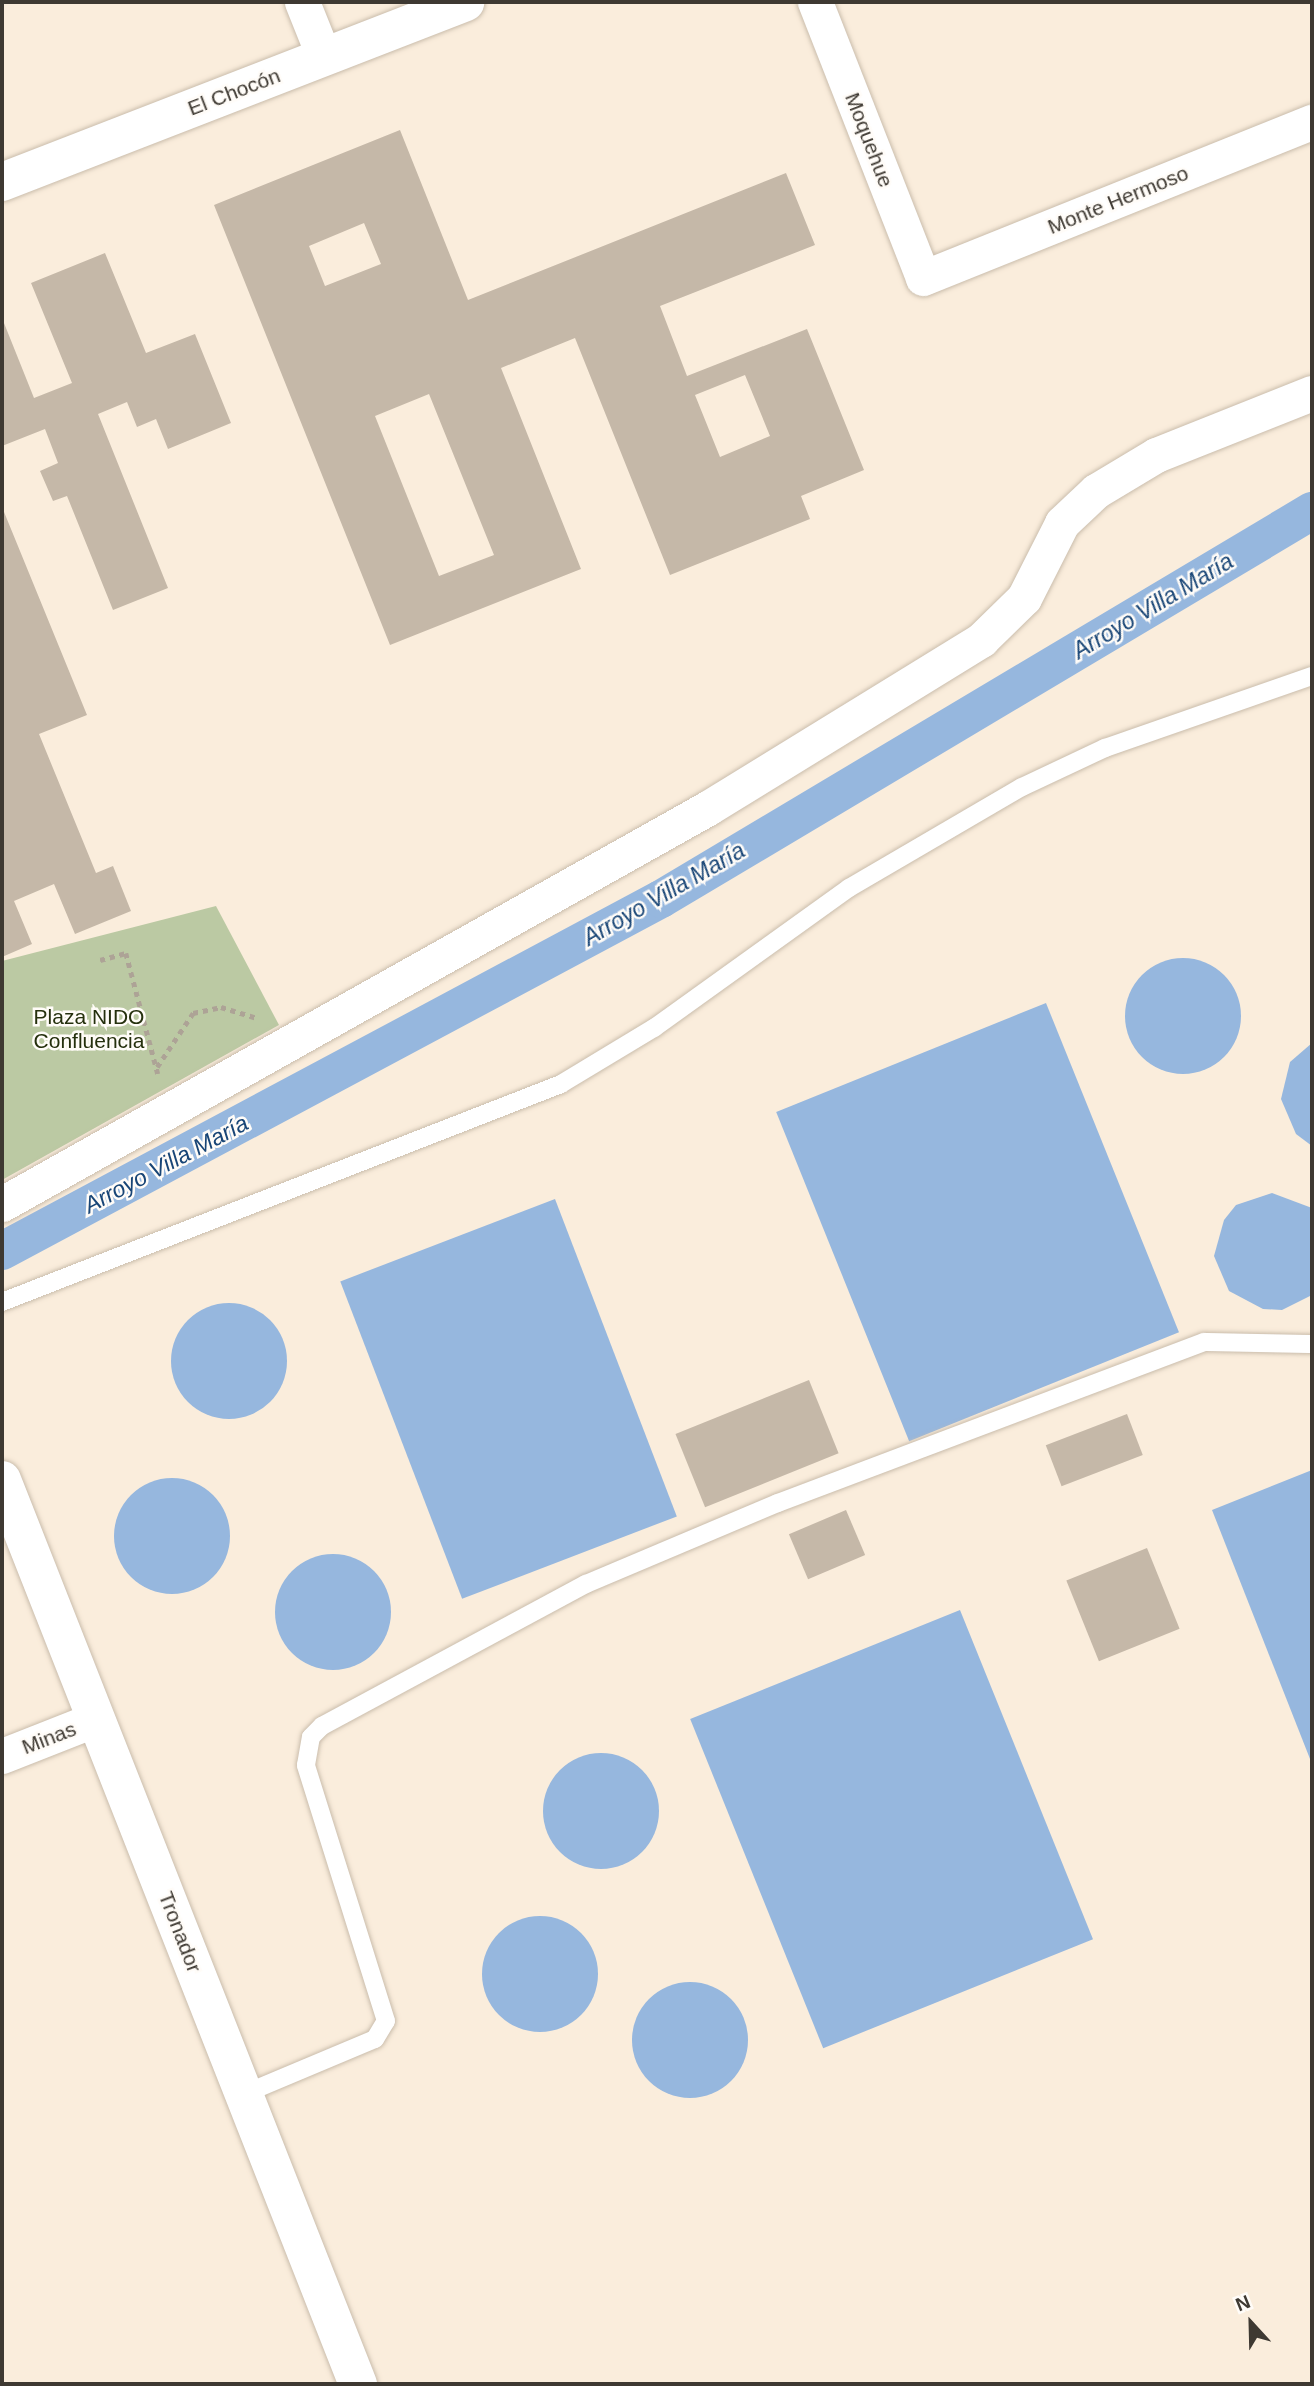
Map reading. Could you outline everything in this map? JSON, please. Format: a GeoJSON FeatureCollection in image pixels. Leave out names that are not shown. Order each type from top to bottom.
{"type":"FeatureCollection","features":[{"type":"Feature","properties":{"kind":"main road","name":"El Chocón"},"geometry":{"type":"LineString","coordinates":[[2,182],[466,2]]}},
{"type":"Feature","properties":{"kind":"main road","name":"Tronador"},"geometry":{"type":"LineString","coordinates":[[2,1480],[358,2384]]}},
{"type":"Feature","properties":{"kind":"street"},"geometry":{"type":"LineString","coordinates":[[302,2],[324,57]]}},
{"type":"Feature","properties":{"kind":"street","name":"Moquehue"},"geometry":{"type":"LineString","coordinates":[[815,2],[923,278]]}},
{"type":"Feature","properties":{"kind":"street","name":"Monte Hermoso"},"geometry":{"type":"LineString","coordinates":[[923,278],[1312,122]]}},
{"type":"Feature","properties":{"kind":"street"},"geometry":{"type":"LineString","coordinates":[[2,1204],[708,808],[981,640],[1024,598],[1062,523],[1096,491],[1156,455],[1312,393]]}},
{"type":"Feature","properties":{"kind":"street","name":"Minas"},"geometry":{"type":"LineString","coordinates":[[2,1756],[96,1719]]}},
{"type":"Feature","properties":{"kind":"lane"},"geometry":{"type":"LineString","coordinates":[[2,1302],[561,1084],[654,1028],[849,888],[1022,787],[1105,748],[1312,676]]}},
{"type":"Feature","properties":{"kind":"lane"},"geometry":{"type":"LineString","coordinates":[[244,2094],[375,2039],[386,2021],[306,1765],[310,1737],[322,1726],[553,1600],[765,1507],[1204,1342],[1312,1344]]}},
{"type":"Feature","properties":{"kind":"path"},"geometry":{"type":"LineString","coordinates":[[100,960],[125,953],[160,1082]]}},
{"type":"Feature","properties":{"kind":"path"},"geometry":{"type":"LineString","coordinates":[[156,1068],[181,1026],[200,1010],[221,1007],[268,1022]]}},
{"type":"Feature","properties":{"kind":"green space","name":"Plaza NIDO Confluencia"},"geometry":{"type":"Polygon","coordinates":[[[216,906],[279,1025],[2,1180],[2,961],[216,906]]]}},
{"type":"Feature","properties":{"kind":"water"},"geometry":{"type":"Polygon","coordinates":[[[1183,958],[1205,962],[1224,975],[1237,994],[1241,1016],[1237,1038],[1224,1057],[1205,1070],[1183,1074],[1161,1070],[1142,1057],[1129,1038],[1125,1016],[1129,994],[1142,975],[1161,962],[1183,958]]]}},
{"type":"Feature","properties":{"kind":"water"},"geometry":{"type":"Polygon","coordinates":[[[1046,1003],[1179,1332],[909,1441],[776,1112],[1046,1003]]]}},
{"type":"Feature","properties":{"kind":"water"},"geometry":{"type":"Polygon","coordinates":[[[1312,1043],[1312,1146],[1296,1134],[1281,1099],[1290,1062],[1312,1043]]]}},
{"type":"Feature","properties":{"kind":"water"},"geometry":{"type":"Polygon","coordinates":[[[1272,1193],[1312,1208],[1312,1295],[1282,1310],[1263,1309],[1229,1291],[1214,1256],[1224,1220],[1236,1205],[1272,1193]]]}},
{"type":"Feature","properties":{"kind":"water"},"geometry":{"type":"Polygon","coordinates":[[[555,1199],[677,1516],[462,1599],[340,1281],[555,1199]]]}},
{"type":"Feature","properties":{"kind":"water"},"geometry":{"type":"Polygon","coordinates":[[[229,1303],[251,1307],[270,1320],[283,1339],[287,1361],[283,1383],[270,1402],[251,1415],[229,1419],[207,1415],[188,1402],[175,1383],[171,1361],[175,1339],[188,1320],[207,1307],[229,1303]]]}},
{"type":"Feature","properties":{"kind":"water"},"geometry":{"type":"Polygon","coordinates":[[[1312,1470],[1312,1764],[1212,1510],[1312,1470]]]}},
{"type":"Feature","properties":{"kind":"water"},"geometry":{"type":"Polygon","coordinates":[[[172,1478],[194,1482],[213,1495],[226,1514],[230,1536],[226,1558],[213,1577],[194,1590],[172,1594],[150,1590],[131,1577],[118,1558],[114,1536],[118,1514],[131,1495],[150,1482],[172,1478]]]}},
{"type":"Feature","properties":{"kind":"water"},"geometry":{"type":"Polygon","coordinates":[[[333,1554],[355,1558],[374,1571],[387,1590],[391,1612],[387,1634],[374,1653],[355,1666],[333,1670],[311,1666],[292,1653],[279,1634],[275,1612],[279,1590],[292,1571],[311,1558],[333,1554]]]}},
{"type":"Feature","properties":{"kind":"water"},"geometry":{"type":"Polygon","coordinates":[[[960,1610],[1093,1939],[823,2048],[690,1719],[960,1610]]]}},
{"type":"Feature","properties":{"kind":"water"},"geometry":{"type":"Polygon","coordinates":[[[601,1753],[623,1757],[642,1770],[655,1789],[659,1811],[655,1833],[642,1852],[623,1865],[601,1869],[579,1865],[560,1852],[547,1833],[543,1811],[547,1789],[560,1770],[579,1757],[601,1753]]]}},
{"type":"Feature","properties":{"kind":"water"},"geometry":{"type":"Polygon","coordinates":[[[540,1916],[562,1920],[581,1933],[594,1952],[598,1974],[594,1996],[581,2015],[562,2028],[540,2032],[518,2028],[499,2015],[486,1996],[482,1974],[486,1952],[499,1933],[518,1920],[540,1916]]]}},
{"type":"Feature","properties":{"kind":"water"},"geometry":{"type":"Polygon","coordinates":[[[690,1982],[712,1986],[731,1999],[744,2018],[748,2040],[744,2062],[731,2081],[712,2094],[690,2098],[668,2094],[649,2081],[636,2062],[632,2040],[636,2018],[649,1999],[668,1986],[690,1982]]]}},
{"type":"Feature","properties":{"kind":"building"},"geometry":{"type":"Polygon","coordinates":[[[400,130],[468,300],[786,173],[815,245],[660,306],[687,376],[807,329],[864,470],[801,496],[810,519],[670,575],[575,338],[501,368],[581,569],[390,645],[214,205],[400,130]],[[364,223],[309,246],[325,286],[381,264],[364,223]],[[745,375],[695,395],[720,457],[770,436],[745,375]],[[429,394],[375,416],[439,576],[494,555],[429,394]]]}},
{"type":"Feature","properties":{"kind":"building"},"geometry":{"type":"Polygon","coordinates":[[[105,253],[146,353],[195,334],[231,423],[168,449],[156,419],[137,427],[127,402],[98,414],[168,588],[113,610],[67,496],[53,501],[40,471],[58,463],[45,429],[2,446],[2,318],[34,398],[72,383],[31,283],[105,253]]]}},
{"type":"Feature","properties":{"kind":"building"},"geometry":{"type":"Polygon","coordinates":[[[2,507],[87,715],[39,734],[96,873],[113,866],[131,911],[75,934],[54,884],[14,901],[32,944],[2,957],[2,507]]]}},
{"type":"Feature","properties":{"kind":"building"},"geometry":{"type":"Polygon","coordinates":[[[809,1380],[839,1453],[705,1507],[675,1434],[809,1380]]]}},
{"type":"Feature","properties":{"kind":"building"},"geometry":{"type":"Polygon","coordinates":[[[1127,1414],[1143,1455],[1062,1486],[1046,1445],[1127,1414]]]}},
{"type":"Feature","properties":{"kind":"building"},"geometry":{"type":"Polygon","coordinates":[[[846,1510],[865,1555],[808,1579],[789,1534],[846,1510]]]}},
{"type":"Feature","properties":{"kind":"building"},"geometry":{"type":"Polygon","coordinates":[[[1147,1548],[1180,1629],[1099,1661],[1066,1581],[1147,1548]]]}},
{"type":"Feature","properties":{"kind":"waterway","name":"Arroyo Villa María"},"geometry":{"type":"LineString","coordinates":[[2,1251],[661,899],[1312,511]]}}]}
